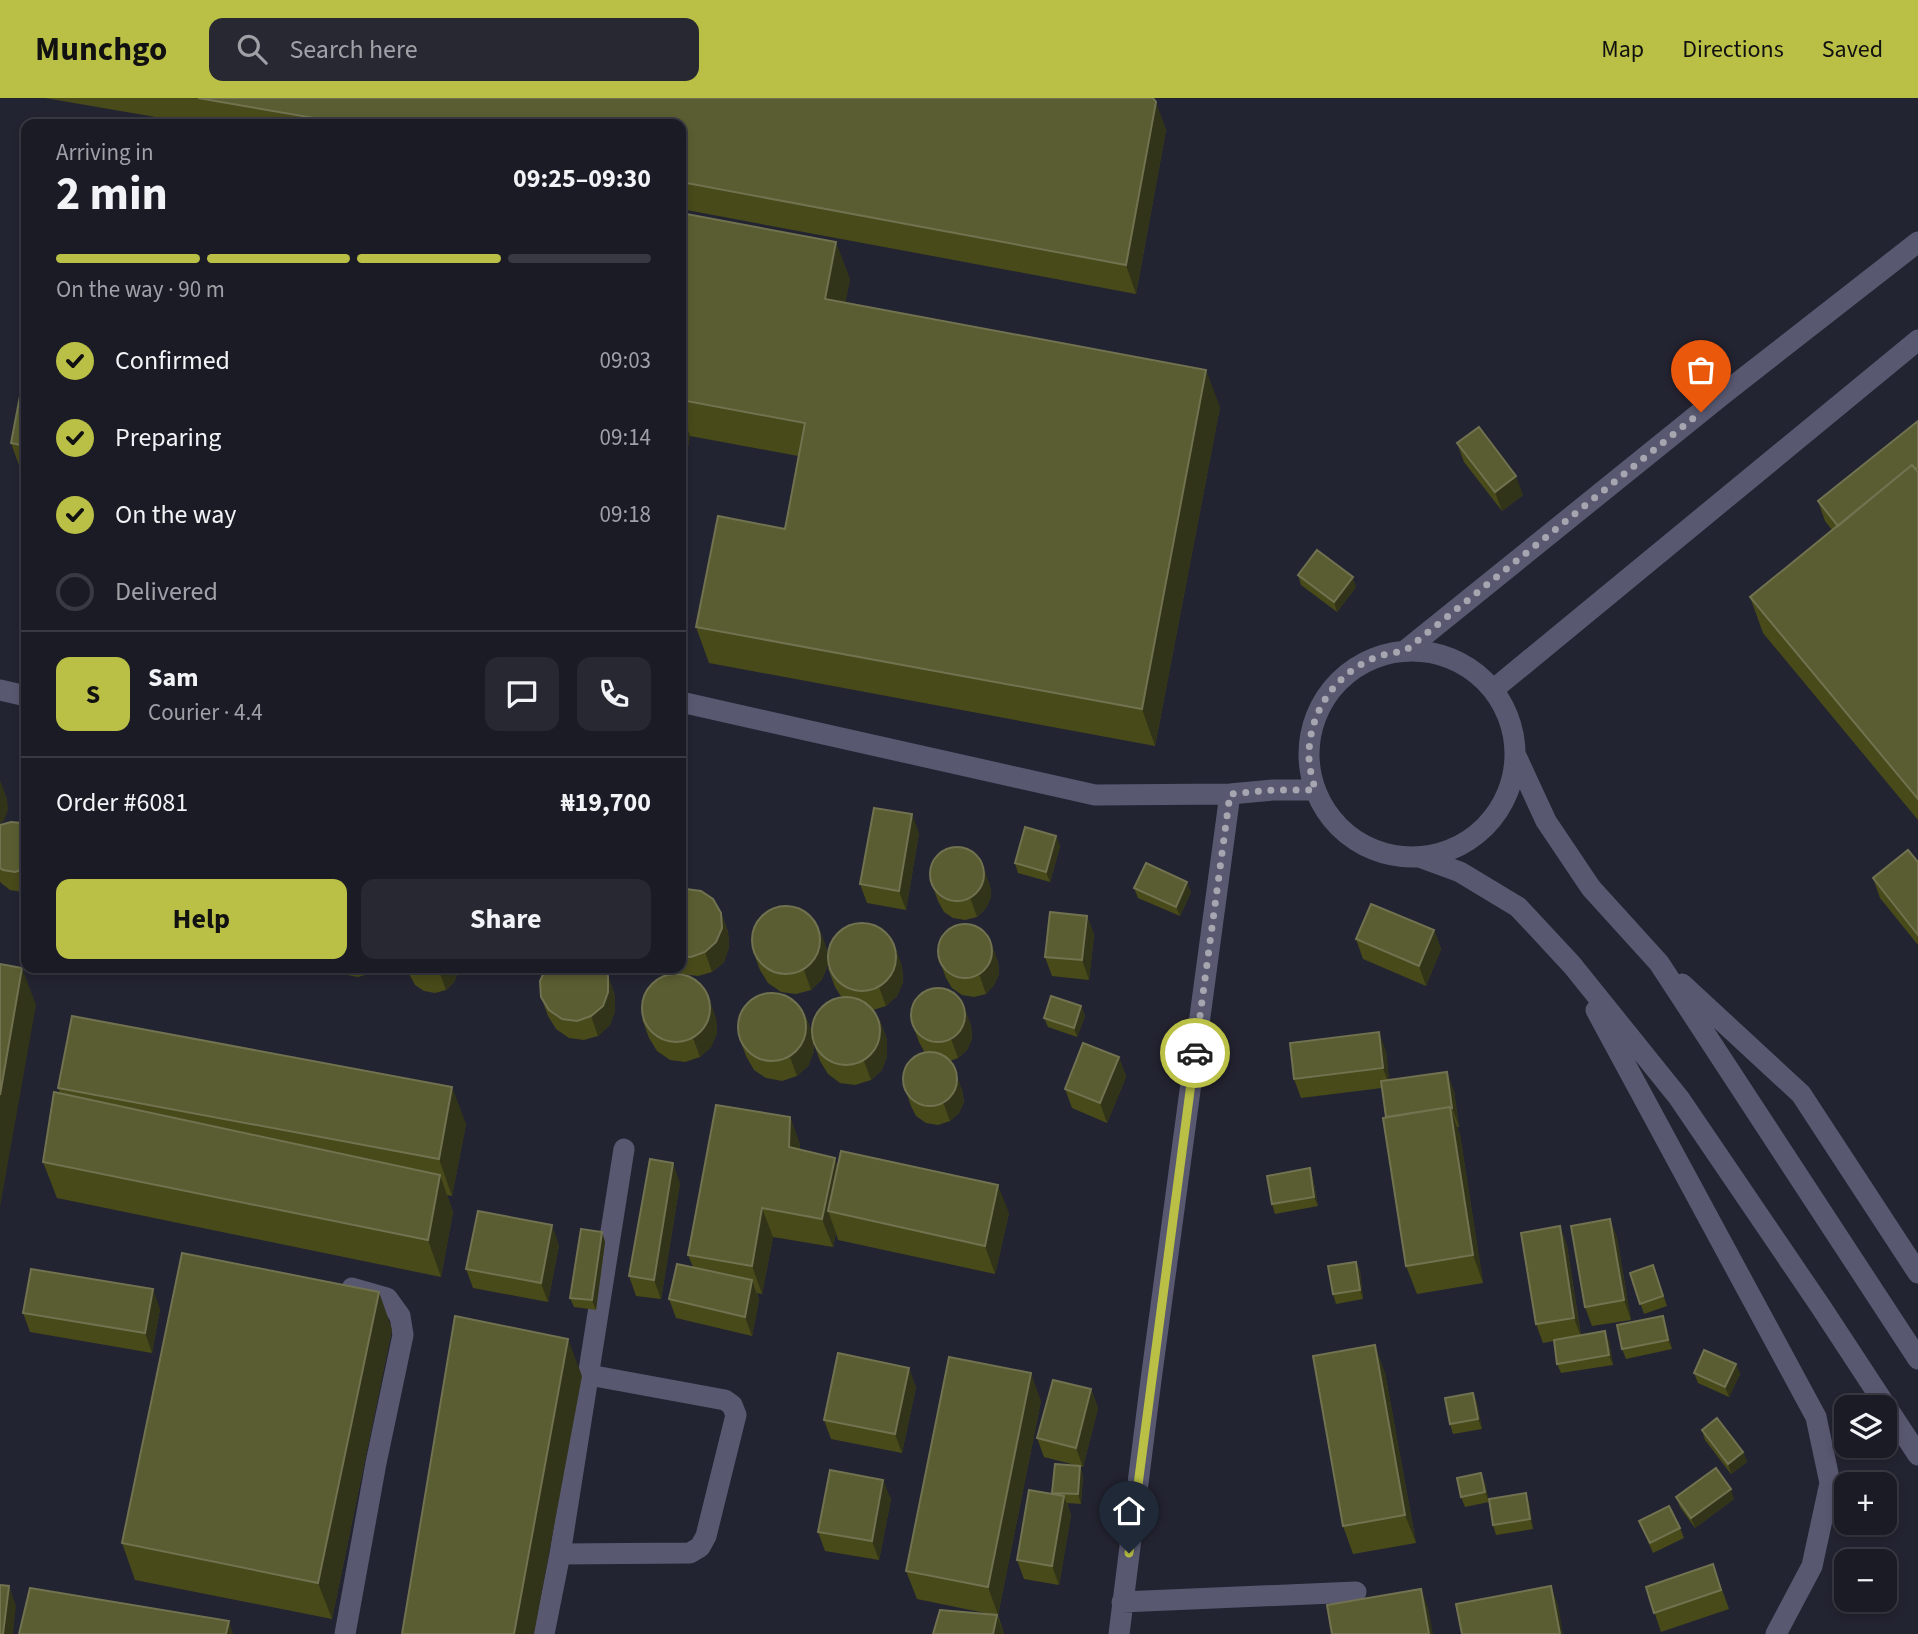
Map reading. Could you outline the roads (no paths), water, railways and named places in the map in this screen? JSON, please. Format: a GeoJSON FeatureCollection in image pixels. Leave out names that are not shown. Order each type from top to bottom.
{"type":"FeatureCollection","features":[{"type":"Feature","properties":{"kind":"street"},"geometry":{"type":"LineString","coordinates":[[1406,650],[1918,242]]}},
{"type":"Feature","properties":{"kind":"street"},"geometry":{"type":"LineString","coordinates":[[1494,689],[1918,340]]}},
{"type":"Feature","properties":{"kind":"street"},"geometry":{"type":"LineString","coordinates":[[1419,857],[1449,850],[1476,836],[1498,813],[1512,785],[1516,755],[1511,720],[1494,689],[1469,667],[1438,653],[1406,650],[1374,657],[1346,674],[1325,698],[1312,727],[1308,759],[1315,790],[1331,818],[1354,840],[1384,853],[1419,857],[1460,872],[1518,906],[1572,965],[1679,1098],[1918,1455]]}},
{"type":"Feature","properties":{"kind":"street"},"geometry":{"type":"LineString","coordinates":[[0,690],[21,695]]}},
{"type":"Feature","properties":{"kind":"street"},"geometry":{"type":"LineString","coordinates":[[686,703],[1095,795],[1315,790]]}},
{"type":"Feature","properties":{"kind":"street"},"geometry":{"type":"LineString","coordinates":[[1516,755],[1546,821],[1591,888],[1659,963],[1801,1094],[1918,1273]]}},
{"type":"Feature","properties":{"kind":"street"},"geometry":{"type":"LineString","coordinates":[[1119,1634],[1230,794]]}},
{"type":"Feature","properties":{"kind":"street"},"geometry":{"type":"LineString","coordinates":[[1659,963],[1918,1359]]}},
{"type":"Feature","properties":{"kind":"street"},"geometry":{"type":"LineString","coordinates":[[1572,965],[1816,1417],[1830,1483],[1812,1566],[1776,1634]]}},
{"type":"Feature","properties":{"kind":"street"},"geometry":{"type":"LineString","coordinates":[[544,1634],[560,1554],[624,1149]]}},
{"type":"Feature","properties":{"kind":"street"},"geometry":{"type":"LineString","coordinates":[[335,1285],[387,1298],[400,1315],[403,1335],[376,1463],[345,1634]]}},
{"type":"Feature","properties":{"kind":"street"},"geometry":{"type":"LineString","coordinates":[[560,1554],[690,1553],[700,1547],[706,1536],[736,1415],[732,1405],[725,1400],[589,1375]]}},
{"type":"Feature","properties":{"kind":"street"},"geometry":{"type":"LineString","coordinates":[[1122,1602],[1356,1592]]}}]}
